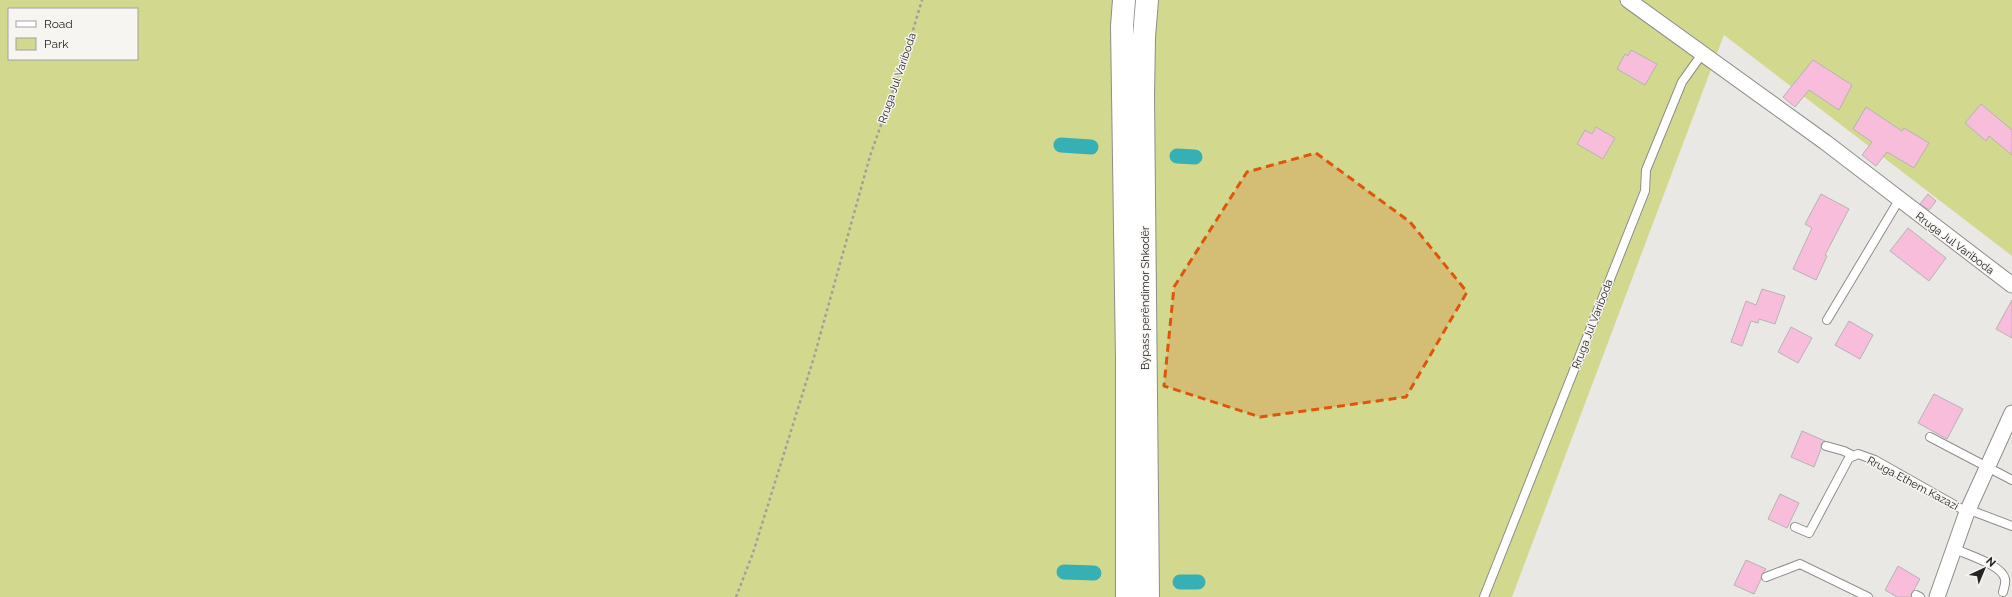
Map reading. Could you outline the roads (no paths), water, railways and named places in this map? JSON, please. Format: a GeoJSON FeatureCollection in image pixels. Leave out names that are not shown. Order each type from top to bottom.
{"type":"FeatureCollection","features":[{"type":"Feature","properties":{"kind":"highway","name":"Bypass perëndimor Shkodër"},"geometry":{"type":"LineString","coordinates":[[1124,0],[1122,26],[1127,360],[1127,597]]}},
{"type":"Feature","properties":{"kind":"highway","name":"Bypass perëndimor Shkodër"},"geometry":{"type":"LineString","coordinates":[[1148,0],[1144,37],[1143,96],[1148,597]]}},
{"type":"Feature","properties":{"kind":"street","name":"Rruga Jul Variboda"},"geometry":{"type":"LineString","coordinates":[[1628,0],[1800,123],[2012,285]]}},
{"type":"Feature","properties":{"kind":"street","name":"Rruga Ethem Kazazi"},"geometry":{"type":"LineString","coordinates":[[1937,597],[1968,510],[1987,468],[2007,436],[2012,413]]}},
{"type":"Feature","properties":{"kind":"lane","name":"Rruga Jul Variboda"},"geometry":{"type":"LineString","coordinates":[[1484,597],[1645,191],[1646,170],[1682,82],[1702,54]]}},
{"type":"Feature","properties":{"kind":"lane"},"geometry":{"type":"LineString","coordinates":[[1827,320],[1899,200]]}},
{"type":"Feature","properties":{"kind":"lane"},"geometry":{"type":"LineString","coordinates":[[1930,437],[2012,480]]}},
{"type":"Feature","properties":{"kind":"lane"},"geometry":{"type":"LineString","coordinates":[[1826,446],[1844,451],[1854,456]]}},
{"type":"Feature","properties":{"kind":"lane","name":"Rruga Ethem Kazazi"},"geometry":{"type":"LineString","coordinates":[[1795,527],[1809,533],[1849,458],[1858,454],[1875,460],[1968,510]]}},
{"type":"Feature","properties":{"kind":"lane"},"geometry":{"type":"LineString","coordinates":[[1968,510],[2012,526]]}},
{"type":"Feature","properties":{"kind":"lane"},"geometry":{"type":"LineString","coordinates":[[1955,549],[1996,568],[2002,573],[2005,580],[2003,592]]}},
{"type":"Feature","properties":{"kind":"lane"},"geometry":{"type":"LineString","coordinates":[[1766,577],[1800,564],[1868,597]]}},
{"type":"Feature","properties":{"kind":"waterway"},"geometry":{"type":"LineString","coordinates":[[1061,145],[1091,147]]}},
{"type":"Feature","properties":{"kind":"waterway"},"geometry":{"type":"LineString","coordinates":[[1177,156],[1195,157]]}},
{"type":"Feature","properties":{"kind":"waterway"},"geometry":{"type":"LineString","coordinates":[[1064,572],[1094,573]]}},
{"type":"Feature","properties":{"kind":"waterway"},"geometry":{"type":"LineString","coordinates":[[1180,582],[1198,582]]}}]}
